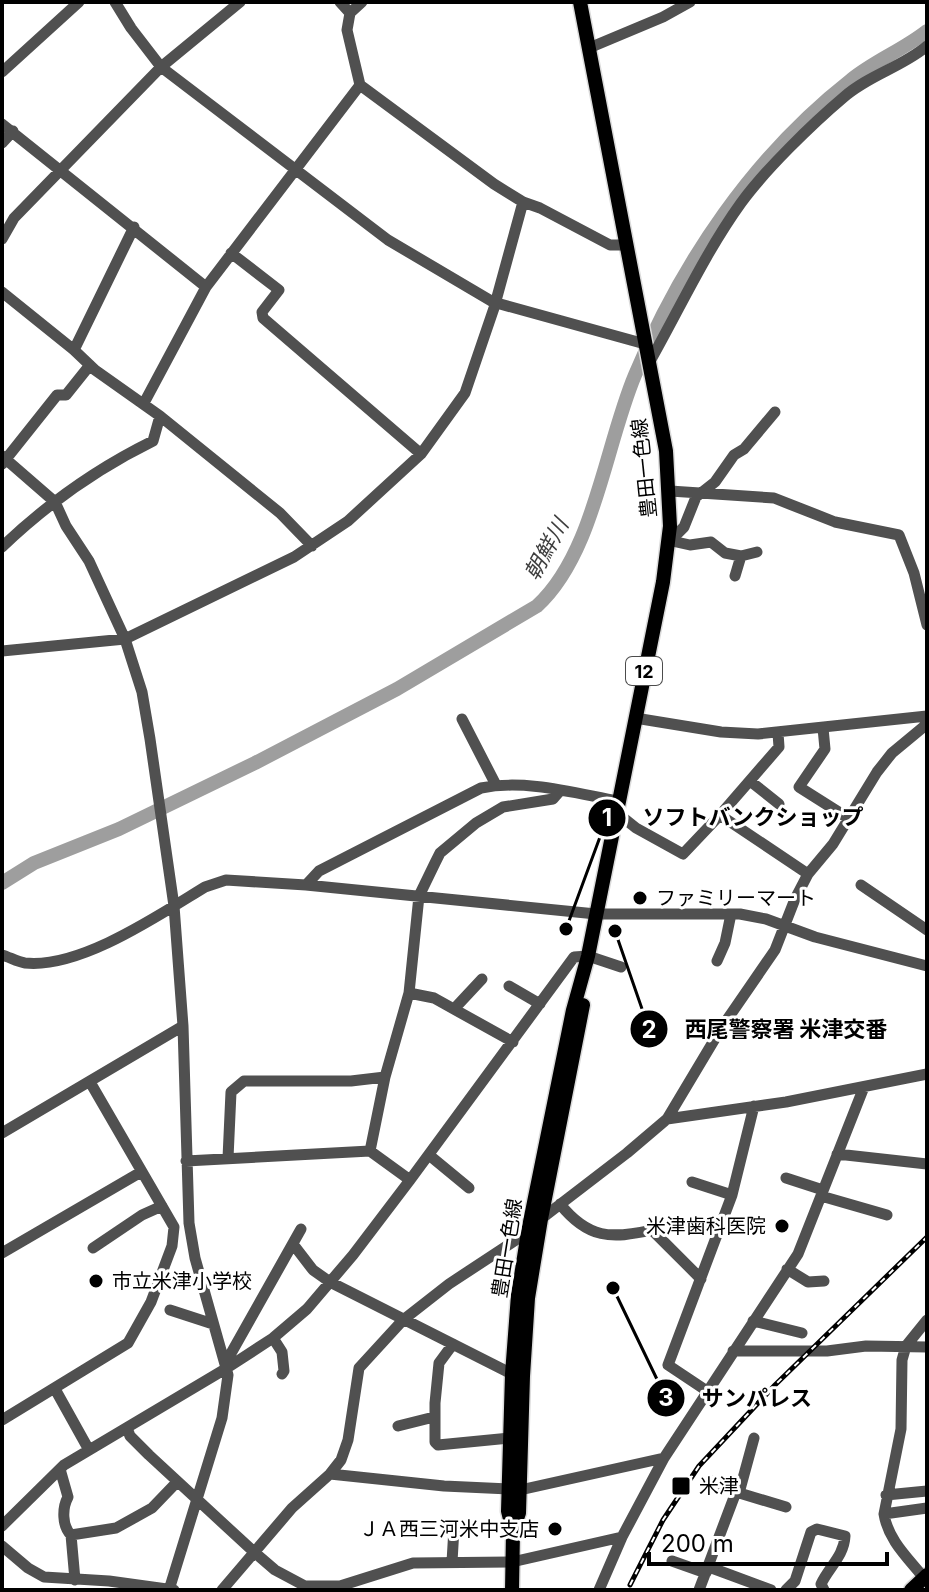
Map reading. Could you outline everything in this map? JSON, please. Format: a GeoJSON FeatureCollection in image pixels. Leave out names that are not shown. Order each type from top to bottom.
{"type":"FeatureCollection","features":[{"type":"Feature","properties":{"kind":"main road","name":"豊田一色線"},"geometry":{"type":"LineString","coordinates":[[512,1590],[513,1531],[518,1521],[510,1438],[518,1295],[528,1232],[573,1010],[584,977],[670,542],[666,451],[580,2]]}},
{"type":"Feature","properties":{"kind":"main road","name":"豊田一色線"},"geometry":{"type":"LineString","coordinates":[[514,1489],[526,1321],[541,1219],[583,1011],[584,977]]}},
{"type":"Feature","properties":{"kind":"main road"},"geometry":{"type":"LineString","coordinates":[[911,1590],[926,1577]]}},
{"type":"Feature","properties":{"kind":"street"},"geometry":{"type":"LineString","coordinates":[[2,72],[79,2]]}},
{"type":"Feature","properties":{"kind":"street"},"geometry":{"type":"LineString","coordinates":[[115,2],[161,67],[388,240],[493,302],[645,340]]}},
{"type":"Feature","properties":{"kind":"street"},"geometry":{"type":"LineString","coordinates":[[2,239],[14,218],[161,67],[240,2]]}},
{"type":"Feature","properties":{"kind":"street"},"geometry":{"type":"LineString","coordinates":[[340,2],[350,13]]}},
{"type":"Feature","properties":{"kind":"street"},"geometry":{"type":"LineString","coordinates":[[362,2],[350,13],[347,30],[360,85],[523,202],[610,245],[627,245]]}},
{"type":"Feature","properties":{"kind":"street"},"geometry":{"type":"LineString","coordinates":[[589,48],[663,17],[690,2]]}},
{"type":"Feature","properties":{"kind":"street"},"geometry":{"type":"LineString","coordinates":[[648,362],[751,190],[842,98],[868,80],[912,58],[927,46]]}},
{"type":"Feature","properties":{"kind":"street"},"geometry":{"type":"LineString","coordinates":[[144,403],[206,287],[360,85]]}},
{"type":"Feature","properties":{"kind":"street"},"geometry":{"type":"LineString","coordinates":[[2,124],[206,287]]}},
{"type":"Feature","properties":{"kind":"street"},"geometry":{"type":"LineString","coordinates":[[2,143],[13,131]]}},
{"type":"Feature","properties":{"kind":"street"},"geometry":{"type":"LineString","coordinates":[[2,651],[125,639],[294,557],[348,521],[421,454],[465,393],[494,308],[493,302],[523,202]]}},
{"type":"Feature","properties":{"kind":"street"},"geometry":{"type":"LineString","coordinates":[[74,350],[134,227]]}},
{"type":"Feature","properties":{"kind":"street"},"geometry":{"type":"LineString","coordinates":[[231,253],[279,290],[262,312],[263,318],[421,454]]}},
{"type":"Feature","properties":{"kind":"street"},"geometry":{"type":"LineString","coordinates":[[2,292],[280,513],[312,546]]}},
{"type":"Feature","properties":{"kind":"street"},"geometry":{"type":"LineString","coordinates":[[2,1546],[45,1584],[75,1580],[109,1581],[171,1590],[225,1408],[226,1366],[191,1238],[187,1205],[183,1026],[174,906],[142,692],[125,639],[89,561],[66,526],[55,502],[3,460],[57,395],[66,395],[90,365]]}},
{"type":"Feature","properties":{"kind":"street"},"geometry":{"type":"LineString","coordinates":[[670,542],[684,527],[691,506],[701,492],[715,482],[734,455],[744,449],[775,412]]}},
{"type":"Feature","properties":{"kind":"street"},"geometry":{"type":"LineString","coordinates":[[2,547],[38,513],[98,469],[153,441],[160,416]]}},
{"type":"Feature","properties":{"kind":"street"},"geometry":{"type":"LineString","coordinates":[[670,491],[774,498],[835,522],[899,535],[914,573],[927,625]]}},
{"type":"Feature","properties":{"kind":"street"},"geometry":{"type":"LineString","coordinates":[[670,542],[690,545],[711,542],[725,553],[741,556],[757,552]]}},
{"type":"Feature","properties":{"kind":"street"},"geometry":{"type":"LineString","coordinates":[[735,576],[741,556]]}},
{"type":"Feature","properties":{"kind":"street"},"geometry":{"type":"LineString","coordinates":[[635,718],[721,732],[778,733],[927,716]]}},
{"type":"Feature","properties":{"kind":"street"},"geometry":{"type":"LineString","coordinates":[[462,719],[496,785]]}},
{"type":"Feature","properties":{"kind":"street"},"geometry":{"type":"LineString","coordinates":[[541,1219],[667,1119],[722,1027],[775,950],[808,874],[833,844],[860,797],[892,753],[927,724]]}},
{"type":"Feature","properties":{"kind":"street"},"geometry":{"type":"LineString","coordinates":[[823,728],[825,749],[799,787],[848,818]]}},
{"type":"Feature","properties":{"kind":"street"},"geometry":{"type":"LineString","coordinates":[[306,885],[319,871],[481,788],[496,785],[523,785],[560,791],[617,806],[636,828],[683,854],[779,747],[778,733]]}},
{"type":"Feature","properties":{"kind":"street"},"geometry":{"type":"LineString","coordinates":[[750,781],[779,804]]}},
{"type":"Feature","properties":{"kind":"street"},"geometry":{"type":"LineString","coordinates":[[370,1151],[385,1077],[409,993],[419,896],[440,853],[476,823],[503,807],[553,799],[560,791]]}},
{"type":"Feature","properties":{"kind":"street"},"geometry":{"type":"LineString","coordinates":[[720,815],[808,874]]}},
{"type":"Feature","properties":{"kind":"street"},"geometry":{"type":"LineString","coordinates":[[2,955],[24,963],[58,962],[82,955],[205,887],[226,880],[596,914],[731,914],[757,917],[927,966]]}},
{"type":"Feature","properties":{"kind":"street"},"geometry":{"type":"LineString","coordinates":[[861,885],[927,930]]}},
{"type":"Feature","properties":{"kind":"street"},"geometry":{"type":"LineString","coordinates":[[717,961],[725,943],[731,914]]}},
{"type":"Feature","properties":{"kind":"street"},"geometry":{"type":"LineString","coordinates":[[2,1526],[60,1469],[273,1338],[307,1309],[429,1155],[574,957],[588,956],[621,967]]}},
{"type":"Feature","properties":{"kind":"street"},"geometry":{"type":"LineString","coordinates":[[454,1009],[482,979]]}},
{"type":"Feature","properties":{"kind":"street"},"geometry":{"type":"LineString","coordinates":[[509,986],[540,1004]]}},
{"type":"Feature","properties":{"kind":"street"},"geometry":{"type":"LineString","coordinates":[[409,993],[434,998],[513,1042]]}},
{"type":"Feature","properties":{"kind":"street"},"geometry":{"type":"LineString","coordinates":[[2,1133],[183,1026]]}},
{"type":"Feature","properties":{"kind":"street"},"geometry":{"type":"LineString","coordinates":[[667,1119],[927,1074]]}},
{"type":"Feature","properties":{"kind":"street"},"geometry":{"type":"LineString","coordinates":[[228,1158],[231,1092],[244,1081],[351,1081],[385,1077]]}},
{"type":"Feature","properties":{"kind":"street"},"geometry":{"type":"LineString","coordinates":[[2,1420],[128,1343],[151,1302],[172,1246],[174,1227],[90,1082]]}},
{"type":"Feature","properties":{"kind":"street"},"geometry":{"type":"LineString","coordinates":[[599,1590],[622,1537],[664,1458],[798,1254],[864,1087]]}},
{"type":"Feature","properties":{"kind":"street"},"geometry":{"type":"LineString","coordinates":[[707,1391],[668,1365],[732,1195],[754,1106]]}},
{"type":"Feature","properties":{"kind":"street"},"geometry":{"type":"LineString","coordinates":[[186,1161],[370,1151],[410,1180]]}},
{"type":"Feature","properties":{"kind":"street"},"geometry":{"type":"LineString","coordinates":[[837,1154],[927,1164]]}},
{"type":"Feature","properties":{"kind":"street"},"geometry":{"type":"LineString","coordinates":[[429,1155],[469,1188]]}},
{"type":"Feature","properties":{"kind":"street"},"geometry":{"type":"LineString","coordinates":[[2,1253],[141,1172]]}},
{"type":"Feature","properties":{"kind":"street"},"geometry":{"type":"LineString","coordinates":[[786,1178],[887,1215]]}},
{"type":"Feature","properties":{"kind":"street"},"geometry":{"type":"LineString","coordinates":[[692,1182],[732,1195]]}},
{"type":"Feature","properties":{"kind":"street"},"geometry":{"type":"LineString","coordinates":[[560,1204],[575,1222],[612,1237],[652,1230],[701,1279]]}},
{"type":"Feature","properties":{"kind":"street"},"geometry":{"type":"LineString","coordinates":[[93,1248],[142,1215],[162,1206]]}},
{"type":"Feature","properties":{"kind":"street"},"geometry":{"type":"LineString","coordinates":[[226,1366],[301,1229]]}},
{"type":"Feature","properties":{"kind":"street"},"geometry":{"type":"LineString","coordinates":[[222,1590],[292,1508],[330,1474],[345,1451],[359,1368],[403,1320],[459,1277],[528,1232]]}},
{"type":"Feature","properties":{"kind":"street"},"geometry":{"type":"LineString","coordinates":[[293,1244],[313,1270],[330,1282],[512,1374]]}},
{"type":"Feature","properties":{"kind":"street"},"geometry":{"type":"LineString","coordinates":[[787,1269],[808,1282],[824,1281]]}},
{"type":"Feature","properties":{"kind":"street"},"geometry":{"type":"LineString","coordinates":[[170,1310],[213,1324]]}},
{"type":"Feature","properties":{"kind":"street"},"geometry":{"type":"LineString","coordinates":[[926,1577],[893,1541],[884,1514],[898,1451],[902,1360],[906,1346],[927,1320]]}},
{"type":"Feature","properties":{"kind":"street"},"geometry":{"type":"LineString","coordinates":[[753,1321],[802,1333]]}},
{"type":"Feature","properties":{"kind":"street"},"geometry":{"type":"LineString","coordinates":[[273,1338],[282,1352],[282,1374]]}},
{"type":"Feature","properties":{"kind":"street"},"geometry":{"type":"LineString","coordinates":[[453,1344],[439,1363],[435,1442],[438,1445],[510,1438]]}},
{"type":"Feature","properties":{"kind":"street"},"geometry":{"type":"LineString","coordinates":[[733,1351],[927,1347]]}},
{"type":"Feature","properties":{"kind":"street"},"geometry":{"type":"LineString","coordinates":[[55,1389],[89,1450]]}},
{"type":"Feature","properties":{"kind":"street"},"geometry":{"type":"LineString","coordinates":[[398,1426],[434,1417]]}},
{"type":"Feature","properties":{"kind":"street"},"geometry":{"type":"LineString","coordinates":[[127,1428],[130,1436],[177,1482],[254,1552],[304,1588],[340,1586],[413,1563],[512,1562],[622,1537]]}},
{"type":"Feature","properties":{"kind":"street"},"geometry":{"type":"LineString","coordinates":[[699,1590],[738,1493],[754,1438]]}},
{"type":"Feature","properties":{"kind":"street"},"geometry":{"type":"LineString","coordinates":[[330,1474],[444,1486],[514,1489],[664,1458]]}},
{"type":"Feature","properties":{"kind":"street"},"geometry":{"type":"LineString","coordinates":[[60,1469],[68,1497],[63,1506],[66,1530],[71,1535],[75,1580]]}},
{"type":"Feature","properties":{"kind":"street"},"geometry":{"type":"LineString","coordinates":[[713,1481],[738,1493],[786,1507]]}},
{"type":"Feature","properties":{"kind":"street"},"geometry":{"type":"LineString","coordinates":[[71,1535],[116,1528],[152,1508],[177,1482]]}},
{"type":"Feature","properties":{"kind":"street"},"geometry":{"type":"LineString","coordinates":[[886,1495],[927,1491]]}},
{"type":"Feature","properties":{"kind":"street"},"geometry":{"type":"LineString","coordinates":[[884,1514],[927,1508]]}},
{"type":"Feature","properties":{"kind":"street"},"geometry":{"type":"LineString","coordinates":[[452,1562],[454,1528]]}},
{"type":"Feature","properties":{"kind":"street"},"geometry":{"type":"LineString","coordinates":[[786,1590],[795,1581],[811,1532],[817,1529],[845,1536],[843,1552],[827,1570],[821,1584],[824,1590]]}},
{"type":"Feature","properties":{"kind":"street"},"geometry":{"type":"LineString","coordinates":[[672,1561],[771,1590]]}},
{"type":"Feature","properties":{"kind":"waterway","name":"朝鮮川"},"geometry":{"type":"LineString","coordinates":[[2,883],[34,863],[119,829],[255,763],[397,689],[537,606],[572,558],[596,498],[635,375],[698,252],[752,177],[816,110],[860,73],[927,31]]}},
{"type":"Feature","properties":{"kind":"railway"},"geometry":{"type":"LineString","coordinates":[[630,1585],[663,1520],[699,1466],[775,1385],[927,1237]]}},
{"type":"Feature","properties":{"kind":"place","name":"ファミリーマート"},"geometry":{"type":"Point","coordinates":[640,898]}},
{"type":"Feature","properties":{"kind":"place","name":"ソフトバンクショップ"},"geometry":{"type":"Point","coordinates":[566,929]}},
{"type":"Feature","properties":{"kind":"place","name":"西尾警察署 米津交番"},"geometry":{"type":"Point","coordinates":[615,931]}},
{"type":"Feature","properties":{"kind":"place","name":"米津歯科医院"},"geometry":{"type":"Point","coordinates":[782,1226]}},
{"type":"Feature","properties":{"kind":"place","name":"市立米津小学校"},"geometry":{"type":"Point","coordinates":[96,1281]}},
{"type":"Feature","properties":{"kind":"place","name":"サンパレス"},"geometry":{"type":"Point","coordinates":[613,1288]}},
{"type":"Feature","properties":{"kind":"place","name":"米津"},"geometry":{"type":"Point","coordinates":[681,1486]}},
{"type":"Feature","properties":{"kind":"place","name":"ＪＡ西三河米中支店"},"geometry":{"type":"Point","coordinates":[555,1529]}}]}
